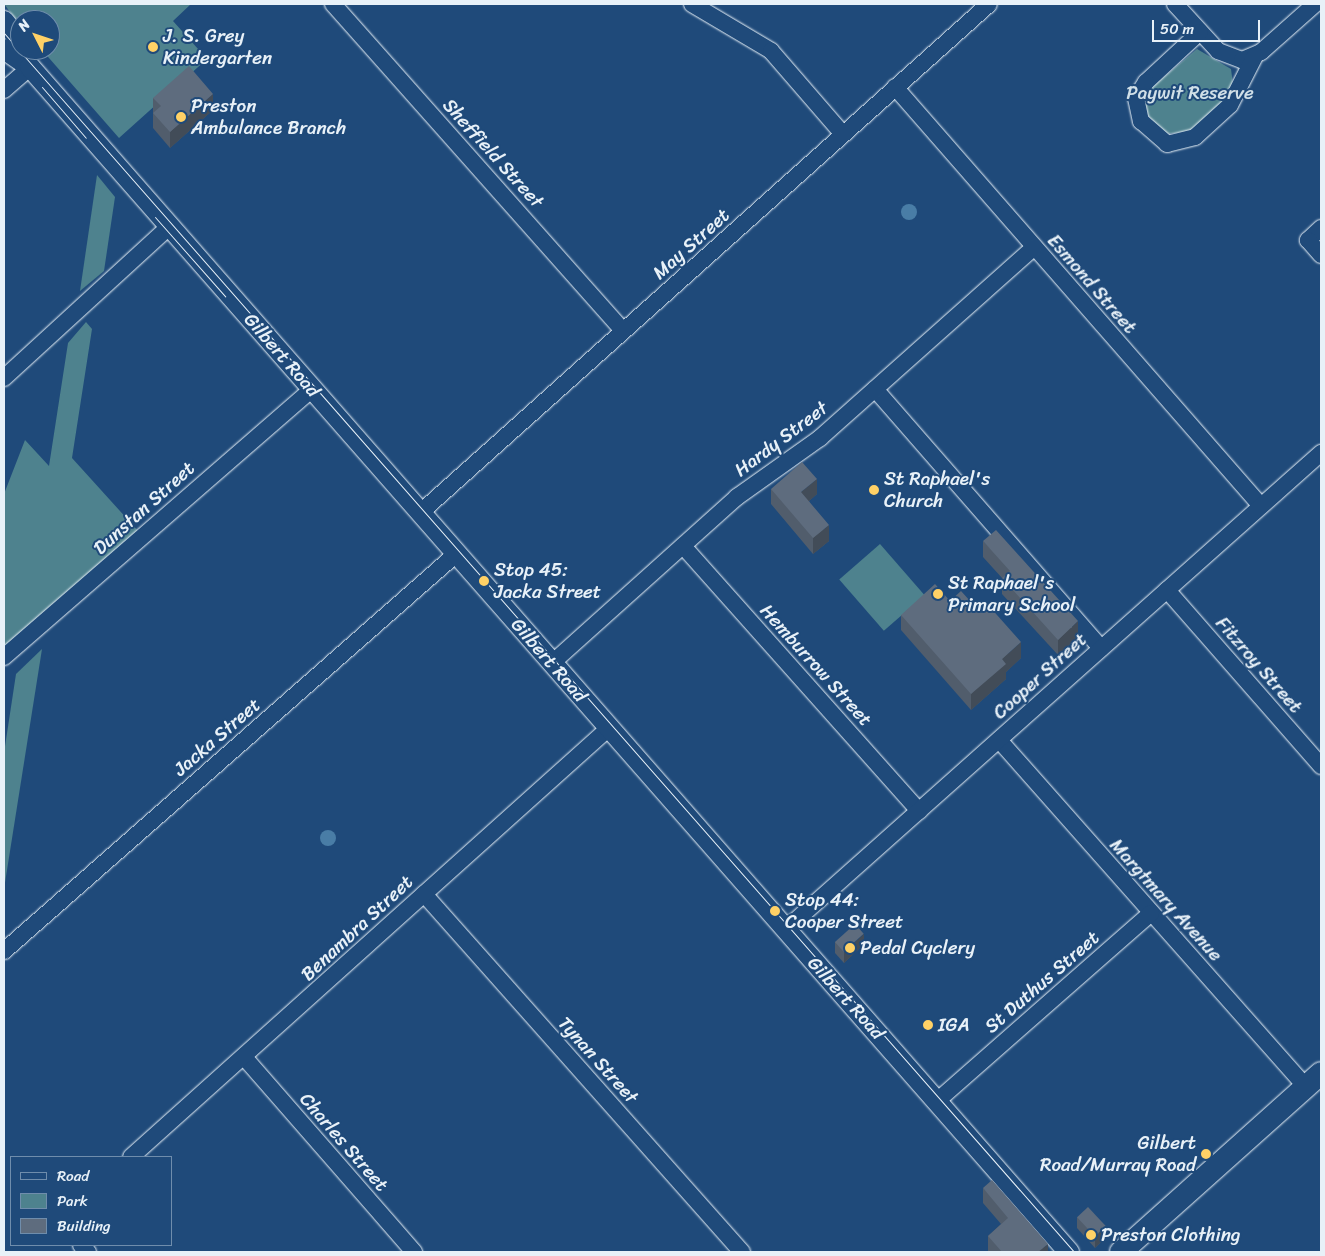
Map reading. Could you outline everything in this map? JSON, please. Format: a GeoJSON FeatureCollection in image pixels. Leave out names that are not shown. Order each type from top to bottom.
{"type":"FeatureCollection","features":[{"type":"Feature","properties":{"kind":"main road"},"geometry":{"type":"LineString","coordinates":[[1121,1252],[1313,1080]]}},
{"type":"Feature","properties":{"kind":"street","name":"Sheffield Street"},"geometry":{"type":"LineString","coordinates":[[332,4],[623,331]]}},
{"type":"Feature","properties":{"kind":"street"},"geometry":{"type":"LineString","coordinates":[[692,4],[771,50],[843,134]]}},
{"type":"Feature","properties":{"kind":"street","name":"May Street"},"geometry":{"type":"LineString","coordinates":[[420,513],[895,86],[989,4]]}},
{"type":"Feature","properties":{"kind":"street"},"geometry":{"type":"LineString","coordinates":[[1176,4],[1200,32],[1230,58],[1255,56]]}},
{"type":"Feature","properties":{"kind":"street"},"geometry":{"type":"LineString","coordinates":[[1200,32],[1146,82],[1136,98],[1141,121],[1167,144],[1195,137],[1230,105],[1255,56],[1315,4]]}},
{"type":"Feature","properties":{"kind":"street"},"geometry":{"type":"LineString","coordinates":[[4,90],[26,60]]}},
{"type":"Feature","properties":{"kind":"street","name":"Gilbert Road"},"geometry":{"type":"LineString","coordinates":[[28,60],[172,231],[937,1101],[1066,1251]]}},
{"type":"Feature","properties":{"kind":"street","name":"Esmond Street"},"geometry":{"type":"LineString","coordinates":[[895,86],[1261,506]]}},
{"type":"Feature","properties":{"kind":"street"},"geometry":{"type":"LineString","coordinates":[[1321,228],[1308,240],[1321,255]]}},
{"type":"Feature","properties":{"kind":"street"},"geometry":{"type":"LineString","coordinates":[[4,378],[172,231]]}},
{"type":"Feature","properties":{"kind":"street","name":"Hardy Street"},"geometry":{"type":"LineString","coordinates":[[552,663],[683,546],[875,389],[1034,247]]}},
{"type":"Feature","properties":{"kind":"street","name":"Dunstan Street"},"geometry":{"type":"LineString","coordinates":[[4,656],[312,389]]}},
{"type":"Feature","properties":{"kind":"street"},"geometry":{"type":"LineString","coordinates":[[875,389],[1101,648]]}},
{"type":"Feature","properties":{"kind":"street","name":"Cooper Street"},"geometry":{"type":"LineString","coordinates":[[785,930],[1321,453]]}},
{"type":"Feature","properties":{"kind":"street","name":"Hemburrow Street"},"geometry":{"type":"LineString","coordinates":[[683,546],[919,811]]}},
{"type":"Feature","properties":{"kind":"street","name":"Jacka Street"},"geometry":{"type":"LineString","coordinates":[[4,951],[456,554]]}},
{"type":"Feature","properties":{"kind":"street","name":"Fitzroy Street"},"geometry":{"type":"LineString","coordinates":[[1167,590],[1321,766]]}},
{"type":"Feature","properties":{"kind":"street","name":"Benambra Street"},"geometry":{"type":"LineString","coordinates":[[132,1156],[609,728]]}},
{"type":"Feature","properties":{"kind":"street","name":"Margtmary Avenue"},"geometry":{"type":"LineString","coordinates":[[999,740],[1151,913],[1313,1080]]}},
{"type":"Feature","properties":{"kind":"street","name":"Tynan Street"},"geometry":{"type":"LineString","coordinates":[[424,894],[742,1252]]}},
{"type":"Feature","properties":{"kind":"street","name":"St Duthus Street"},"geometry":{"type":"LineString","coordinates":[[937,1101],[1151,913]]}},
{"type":"Feature","properties":{"kind":"street","name":"Charles Street"},"geometry":{"type":"LineString","coordinates":[[244,1057],[414,1252]]}},
{"type":"Feature","properties":{"kind":"green space"},"geometry":{"type":"Polygon","coordinates":[[[4,4],[191,4],[173,21],[207,59],[119,138],[51,60],[60,60],[60,10],[10,10],[10,12],[4,4]]]}},
{"type":"Feature","properties":{"kind":"green space","name":"Paywit Reserve"},"geometry":{"type":"Polygon","coordinates":[[[1197,49],[1231,69],[1234,92],[1193,131],[1165,134],[1145,117],[1145,93],[1197,49]]]}},
{"type":"Feature","properties":{"kind":"green space"},"geometry":{"type":"Polygon","coordinates":[[[97,175],[115,197],[104,271],[80,291],[97,175]]]}},
{"type":"Feature","properties":{"kind":"green space"},"geometry":{"type":"Polygon","coordinates":[[[86,322],[92,329],[72,458],[139,532],[4,649],[4,494],[25,440],[49,466],[68,343],[86,322]]]}},
{"type":"Feature","properties":{"kind":"green space"},"geometry":{"type":"Polygon","coordinates":[[[880,544],[925,595],[884,631],[839,579],[880,544]]]}},
{"type":"Feature","properties":{"kind":"green space"},"geometry":{"type":"Polygon","coordinates":[[[42,649],[4,889],[4,753],[16,674],[42,649]]]}},
{"type":"Feature","properties":{"kind":"water"},"geometry":{"type":"Polygon","coordinates":[[[909,204],[915,206],[917,212],[915,218],[909,220],[903,218],[901,212],[903,206],[909,204]]]}},
{"type":"Feature","properties":{"kind":"water"},"geometry":{"type":"Polygon","coordinates":[[[328,830],[334,832],[336,838],[334,844],[328,846],[322,844],[320,838],[322,832],[328,830]]]}},
{"type":"Feature","properties":{"kind":"building"},"geometry":{"type":"Polygon","coordinates":[[[189,66],[213,94],[170,132],[153,113],[161,106],[153,98],[189,66]]]}},
{"type":"Feature","properties":{"kind":"building"},"geometry":{"type":"Polygon","coordinates":[[[802,462],[817,479],[801,492],[829,525],[813,538],[771,489],[802,462]]]}},
{"type":"Feature","properties":{"kind":"building"},"geometry":{"type":"Polygon","coordinates":[[[996,530],[1078,621],[1058,640],[1002,578],[1010,571],[983,541],[996,530]]]}},
{"type":"Feature","properties":{"kind":"building"},"geometry":{"type":"Polygon","coordinates":[[[935,584],[950,601],[961,591],[981,613],[989,606],[1021,642],[1002,659],[1006,664],[971,694],[901,615],[935,584]]]}},
{"type":"Feature","properties":{"kind":"building"},"geometry":{"type":"Polygon","coordinates":[[[855,924],[864,934],[844,952],[835,942],[855,924]]]}},
{"type":"Feature","properties":{"kind":"building"},"geometry":{"type":"Polygon","coordinates":[[[992,1180],[1048,1244],[1038,1252],[1002,1252],[988,1236],[1008,1218],[983,1188],[992,1180]]]}},
{"type":"Feature","properties":{"kind":"building"},"geometry":{"type":"Polygon","coordinates":[[[1088,1207],[1106,1226],[1095,1236],[1077,1217],[1088,1207]]]}},
{"type":"Feature","properties":{"kind":"tram line"},"geometry":{"type":"LineString","coordinates":[[4,33],[1074,1252]]}},
{"type":"Feature","properties":{"kind":"tram line"},"geometry":{"type":"LineString","coordinates":[[42,87],[86,138]]}},
{"type":"Feature","properties":{"kind":"tram line"},"geometry":{"type":"LineString","coordinates":[[155,217],[225,296]]}},
{"type":"Feature","properties":{"kind":"place","name":"J. S. Grey Kindergarten"},"geometry":{"type":"Point","coordinates":[153,47]}},
{"type":"Feature","properties":{"kind":"place","name":"Preston Ambulance Branch"},"geometry":{"type":"Point","coordinates":[181,117]}},
{"type":"Feature","properties":{"kind":"place","name":"St Raphael's Church"},"geometry":{"type":"Point","coordinates":[874,490]}},
{"type":"Feature","properties":{"kind":"place","name":"Stop 45: Jacka Street"},"geometry":{"type":"Point","coordinates":[484,581]}},
{"type":"Feature","properties":{"kind":"place","name":"St Raphael's Primary School"},"geometry":{"type":"Point","coordinates":[938,594]}},
{"type":"Feature","properties":{"kind":"place","name":"Stop 44: Cooper Street"},"geometry":{"type":"Point","coordinates":[775,911]}},
{"type":"Feature","properties":{"kind":"place","name":"Pedal Cyclery"},"geometry":{"type":"Point","coordinates":[850,948]}},
{"type":"Feature","properties":{"kind":"place","name":"IGA"},"geometry":{"type":"Point","coordinates":[928,1025]}},
{"type":"Feature","properties":{"kind":"place","name":"Gilbert Road/Murray Road"},"geometry":{"type":"Point","coordinates":[1206,1154]}},
{"type":"Feature","properties":{"kind":"place","name":"Preston Clothing"},"geometry":{"type":"Point","coordinates":[1091,1235]}}]}
